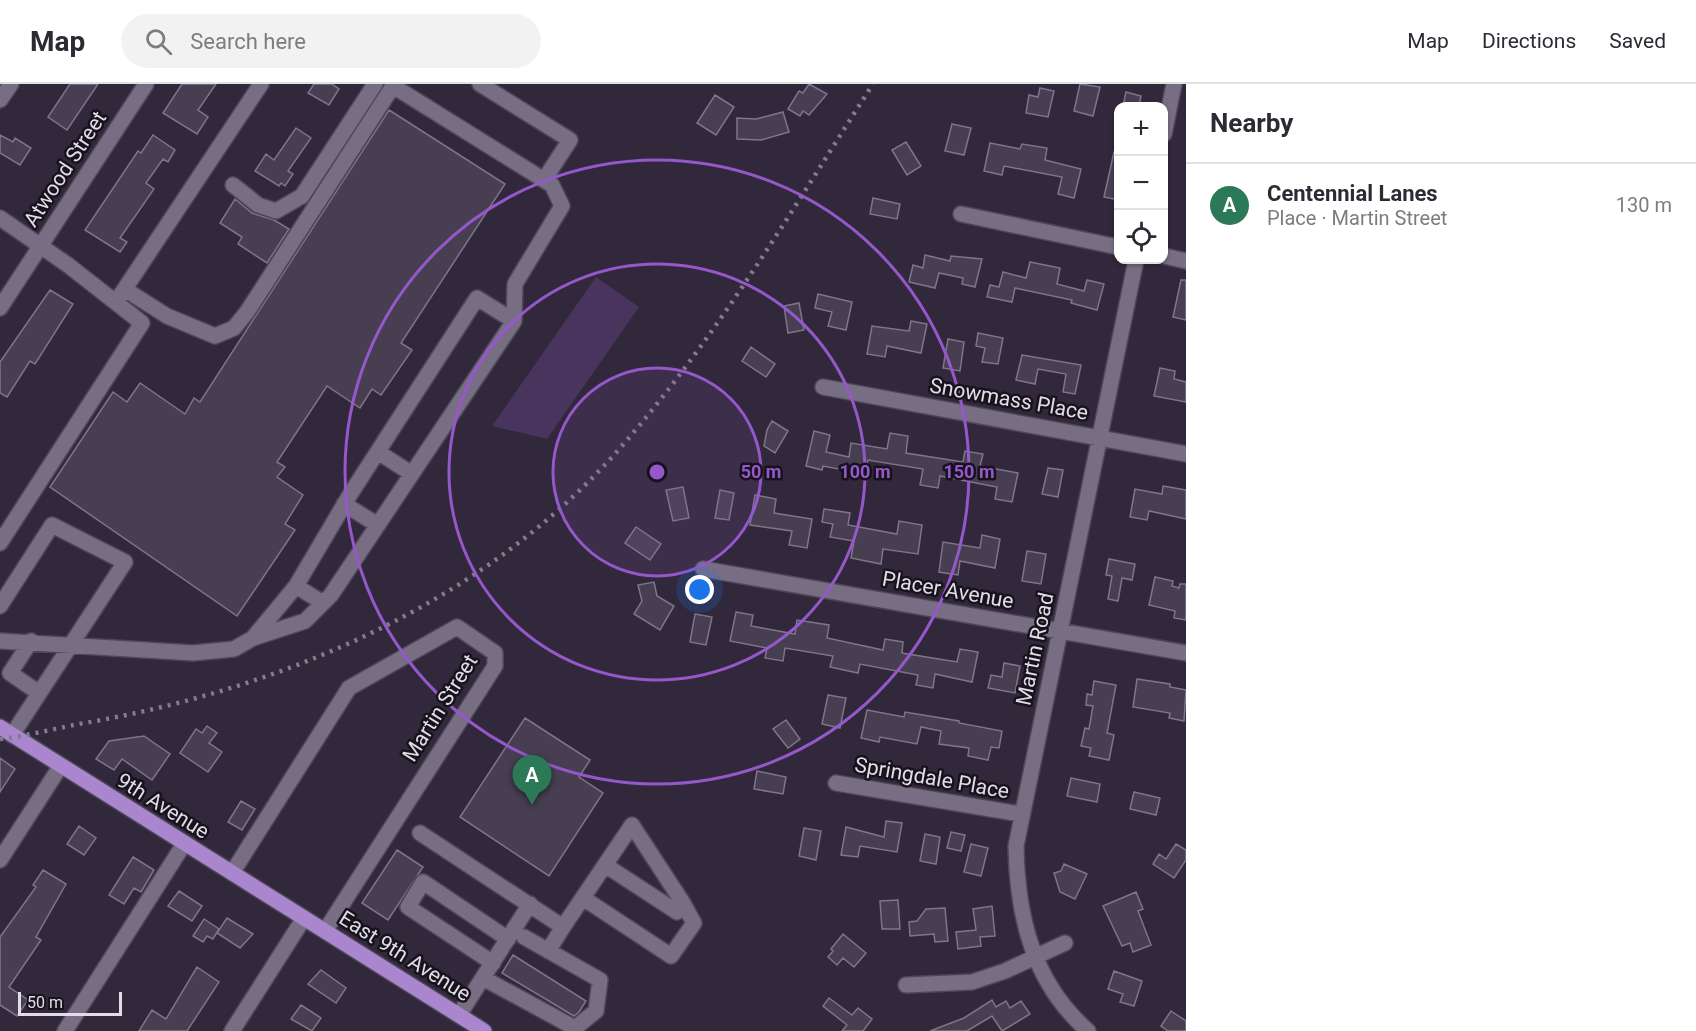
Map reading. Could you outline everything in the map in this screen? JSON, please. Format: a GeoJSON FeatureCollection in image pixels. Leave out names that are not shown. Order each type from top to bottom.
{"type":"FeatureCollection","features":[{"type":"Feature","properties":{"kind":"main road","name":"9th Avenue"},"geometry":{"type":"LineString","coordinates":[[6,731],[304,918]]}},
{"type":"Feature","properties":{"kind":"main road","name":"East 9th Avenue"},"geometry":{"type":"LineString","coordinates":[[304,918],[484,1031]]}},
{"type":"Feature","properties":{"kind":"street"},"geometry":{"type":"LineString","coordinates":[[0,100],[10,84]]}},
{"type":"Feature","properties":{"kind":"street","name":"Atwood Street"},"geometry":{"type":"LineString","coordinates":[[0,308],[146,84]]}},
{"type":"Feature","properties":{"kind":"street"},"geometry":{"type":"LineString","coordinates":[[120,296],[261,84]]}},
{"type":"Feature","properties":{"kind":"street"},"geometry":{"type":"LineString","coordinates":[[233,185],[258,205],[276,211],[302,196],[375,84]]}},
{"type":"Feature","properties":{"kind":"street"},"geometry":{"type":"LineString","coordinates":[[480,84],[570,141],[544,180]]}},
{"type":"Feature","properties":{"kind":"street"},"geometry":{"type":"LineString","coordinates":[[1168,114],[1174,84]]}},
{"type":"Feature","properties":{"kind":"street"},"geometry":{"type":"LineString","coordinates":[[0,218],[120,296],[215,336],[234,328],[264,286],[393,86],[552,185],[562,206],[515,284],[514,321],[378,525],[323,603],[305,621],[252,638],[234,649],[217,652],[0,641]]}},
{"type":"Feature","properties":{"kind":"street"},"geometry":{"type":"LineString","coordinates":[[962,214],[1114,246]]}},
{"type":"Feature","properties":{"kind":"street"},"geometry":{"type":"LineString","coordinates":[[1168,257],[1186,261]]}},
{"type":"Feature","properties":{"kind":"street","name":"Martin Road"},"geometry":{"type":"LineString","coordinates":[[1088,1031],[1056,994],[1035,956],[1022,919],[1016,888],[1016,846],[1020,814],[1135,264]]}},
{"type":"Feature","properties":{"kind":"street"},"geometry":{"type":"LineString","coordinates":[[0,543],[142,323],[120,296]]}},
{"type":"Feature","properties":{"kind":"street"},"geometry":{"type":"LineString","coordinates":[[252,638],[296,586],[344,504],[477,298],[514,321]]}},
{"type":"Feature","properties":{"kind":"street","name":"Snowmass Place"},"geometry":{"type":"LineString","coordinates":[[823,387],[1099,436],[1186,454]]}},
{"type":"Feature","properties":{"kind":"street"},"geometry":{"type":"LineString","coordinates":[[378,452],[412,474]]}},
{"type":"Feature","properties":{"kind":"street"},"geometry":{"type":"LineString","coordinates":[[344,504],[378,525]]}},
{"type":"Feature","properties":{"kind":"street"},"geometry":{"type":"LineString","coordinates":[[0,606],[52,525],[125,562],[39,693],[6,731]]}},
{"type":"Feature","properties":{"kind":"street","name":"Placer Avenue"},"geometry":{"type":"LineString","coordinates":[[703,569],[1186,653]]}},
{"type":"Feature","properties":{"kind":"street"},"geometry":{"type":"LineString","coordinates":[[296,586],[323,603]]}},
{"type":"Feature","properties":{"kind":"street","name":"Martin Street"},"geometry":{"type":"LineString","coordinates":[[232,873],[349,688],[457,627],[495,653],[495,666],[325,931]]}},
{"type":"Feature","properties":{"kind":"street"},"geometry":{"type":"LineString","coordinates":[[31,641],[10,673],[39,693]]}},
{"type":"Feature","properties":{"kind":"street"},"geometry":{"type":"LineString","coordinates":[[0,860],[60,767]]}},
{"type":"Feature","properties":{"kind":"street","name":"Springdale Place"},"geometry":{"type":"LineString","coordinates":[[836,783],[1020,814]]}},
{"type":"Feature","properties":{"kind":"street"},"geometry":{"type":"LineString","coordinates":[[548,951],[563,927],[632,825],[694,923],[671,956],[583,898]]}},
{"type":"Feature","properties":{"kind":"street"},"geometry":{"type":"LineString","coordinates":[[420,833],[563,927]]}},
{"type":"Feature","properties":{"kind":"street"},"geometry":{"type":"LineString","coordinates":[[64,1031],[184,844]]}},
{"type":"Feature","properties":{"kind":"street"},"geometry":{"type":"LineString","coordinates":[[604,866],[677,912],[683,903]]}},
{"type":"Feature","properties":{"kind":"street"},"geometry":{"type":"LineString","coordinates":[[493,963],[408,907],[423,882],[508,939]]}},
{"type":"Feature","properties":{"kind":"street"},"geometry":{"type":"LineString","coordinates":[[459,1015],[530,904]]}},
{"type":"Feature","properties":{"kind":"street"},"geometry":{"type":"LineString","coordinates":[[232,1031],[304,918]]}},
{"type":"Feature","properties":{"kind":"street"},"geometry":{"type":"LineString","coordinates":[[483,978],[575,1028],[596,1011],[600,980],[524,937]]}},
{"type":"Feature","properties":{"kind":"street"},"geometry":{"type":"LineString","coordinates":[[906,985],[972,982],[1005,971],[1065,943]]}},
{"type":"Feature","properties":{"kind":"shaded area"},"geometry":{"type":"Polygon","coordinates":[[[596,277],[639,307],[547,439],[492,426],[596,277]]]}},
{"type":"Feature","properties":{"kind":"building"},"geometry":{"type":"Polygon","coordinates":[[[70,84],[98,84],[67,130],[48,117],[70,84]]]}},
{"type":"Feature","properties":{"kind":"building"},"geometry":{"type":"Polygon","coordinates":[[[182,84],[216,84],[198,110],[208,117],[197,134],[163,113],[182,84]]]}},
{"type":"Feature","properties":{"kind":"building"},"geometry":{"type":"Polygon","coordinates":[[[314,84],[332,84],[339,89],[329,105],[308,93],[314,84]]]}},
{"type":"Feature","properties":{"kind":"building"},"geometry":{"type":"Polygon","coordinates":[[[809,84],[827,94],[809,115],[803,111],[800,116],[788,109],[799,91],[803,93],[809,84]]]}},
{"type":"Feature","properties":{"kind":"building"},"geometry":{"type":"Polygon","coordinates":[[[1080,84],[1100,87],[1093,116],[1074,111],[1080,84]]]}},
{"type":"Feature","properties":{"kind":"building"},"geometry":{"type":"Polygon","coordinates":[[[1040,88],[1054,91],[1048,117],[1026,113],[1029,95],[1038,97],[1040,88]]]}},
{"type":"Feature","properties":{"kind":"building"},"geometry":{"type":"Polygon","coordinates":[[[1126,92],[1141,96],[1140,102],[1124,102],[1126,92]]]}},
{"type":"Feature","properties":{"kind":"building"},"geometry":{"type":"Polygon","coordinates":[[[715,95],[734,107],[716,135],[697,123],[715,95]]]}},
{"type":"Feature","properties":{"kind":"building"},"geometry":{"type":"Polygon","coordinates":[[[389,110],[505,184],[401,343],[412,350],[381,395],[372,389],[360,408],[327,386],[277,462],[285,467],[277,477],[303,495],[285,524],[295,530],[237,616],[50,487],[113,392],[127,402],[140,383],[185,414],[194,398],[200,402],[389,110]]]}},
{"type":"Feature","properties":{"kind":"building"},"geometry":{"type":"Polygon","coordinates":[[[783,112],[789,132],[761,140],[737,139],[737,118],[756,119],[783,112]]]}},
{"type":"Feature","properties":{"kind":"building"},"geometry":{"type":"Polygon","coordinates":[[[952,124],[971,128],[964,155],[945,151],[952,124]]]}},
{"type":"Feature","properties":{"kind":"building"},"geometry":{"type":"Polygon","coordinates":[[[296,128],[311,138],[288,171],[293,174],[285,186],[281,183],[279,186],[255,171],[266,154],[274,160],[296,128]]]}},
{"type":"Feature","properties":{"kind":"building"},"geometry":{"type":"Polygon","coordinates":[[[0,135],[13,142],[15,138],[31,148],[20,165],[0,153],[0,135]]]}},
{"type":"Feature","properties":{"kind":"building"},"geometry":{"type":"Polygon","coordinates":[[[153,135],[175,150],[168,162],[163,159],[146,183],[154,189],[120,238],[127,242],[120,252],[85,230],[138,151],[141,153],[153,135]]]}},
{"type":"Feature","properties":{"kind":"building"},"geometry":{"type":"Polygon","coordinates":[[[906,142],[921,166],[907,175],[892,150],[906,142]]]}},
{"type":"Feature","properties":{"kind":"building"},"geometry":{"type":"Polygon","coordinates":[[[990,143],[1020,149],[1022,144],[1047,148],[1045,160],[1081,169],[1074,198],[1058,194],[1062,177],[1004,166],[1002,175],[984,171],[990,143]]]}},
{"type":"Feature","properties":{"kind":"building"},"geometry":{"type":"Polygon","coordinates":[[[1114,152],[1114,199],[1104,197],[1114,152]]]}},
{"type":"Feature","properties":{"kind":"building"},"geometry":{"type":"Polygon","coordinates":[[[873,198],[900,204],[897,219],[870,214],[873,198]]]}},
{"type":"Feature","properties":{"kind":"building"},"geometry":{"type":"Polygon","coordinates":[[[235,199],[252,213],[274,220],[289,229],[267,263],[238,244],[242,237],[220,223],[235,199]]]}},
{"type":"Feature","properties":{"kind":"building"},"geometry":{"type":"Polygon","coordinates":[[[925,255],[950,261],[951,256],[982,259],[975,287],[962,284],[963,278],[939,273],[935,288],[909,282],[913,265],[923,268],[925,255]]]}},
{"type":"Feature","properties":{"kind":"building"},"geometry":{"type":"Polygon","coordinates":[[[1030,262],[1060,268],[1057,284],[1084,291],[1087,280],[1104,284],[1097,310],[1071,303],[1072,300],[1015,288],[1012,302],[987,297],[990,285],[999,287],[1003,272],[1026,278],[1030,262]]]}},
{"type":"Feature","properties":{"kind":"building"},"geometry":{"type":"Polygon","coordinates":[[[1181,280],[1186,280],[1186,320],[1173,317],[1181,280]]]}},
{"type":"Feature","properties":{"kind":"building"},"geometry":{"type":"Polygon","coordinates":[[[50,290],[73,304],[35,364],[30,361],[7,397],[0,393],[0,362],[50,290]]]}},
{"type":"Feature","properties":{"kind":"building"},"geometry":{"type":"Polygon","coordinates":[[[818,294],[852,302],[846,330],[828,326],[832,312],[815,308],[818,294]]]}},
{"type":"Feature","properties":{"kind":"building"},"geometry":{"type":"Polygon","coordinates":[[[799,303],[804,330],[788,333],[784,306],[799,303]]]}},
{"type":"Feature","properties":{"kind":"building"},"geometry":{"type":"Polygon","coordinates":[[[911,321],[927,324],[921,353],[887,346],[885,357],[867,354],[872,326],[909,331],[911,321]]]}},
{"type":"Feature","properties":{"kind":"building"},"geometry":{"type":"Polygon","coordinates":[[[978,333],[1003,338],[998,364],[982,362],[985,348],[976,346],[978,333]]]}},
{"type":"Feature","properties":{"kind":"building"},"geometry":{"type":"Polygon","coordinates":[[[948,339],[964,342],[960,371],[943,368],[948,339]]]}},
{"type":"Feature","properties":{"kind":"building"},"geometry":{"type":"Polygon","coordinates":[[[751,347],[775,364],[766,377],[742,361],[751,347]]]}},
{"type":"Feature","properties":{"kind":"building"},"geometry":{"type":"Polygon","coordinates":[[[1022,355],[1081,365],[1075,394],[1063,392],[1066,374],[1038,369],[1035,384],[1016,380],[1022,355]]]}},
{"type":"Feature","properties":{"kind":"building"},"geometry":{"type":"Polygon","coordinates":[[[1160,368],[1175,371],[1174,379],[1186,382],[1186,402],[1154,396],[1160,368]]]}},
{"type":"Feature","properties":{"kind":"building"},"geometry":{"type":"Polygon","coordinates":[[[772,421],[788,431],[775,453],[764,446],[767,430],[772,421]]]}},
{"type":"Feature","properties":{"kind":"building"},"geometry":{"type":"Polygon","coordinates":[[[814,431],[830,435],[826,452],[849,457],[851,443],[887,449],[890,433],[908,436],[906,453],[963,462],[965,451],[983,454],[980,466],[1018,473],[1012,502],[995,499],[997,487],[940,476],[938,488],[920,485],[923,469],[868,460],[865,474],[823,466],[822,470],[806,466],[814,431]]]}},
{"type":"Feature","properties":{"kind":"building"},"geometry":{"type":"Polygon","coordinates":[[[1048,468],[1063,470],[1058,497],[1042,494],[1048,468]]]}},
{"type":"Feature","properties":{"kind":"building"},"geometry":{"type":"Polygon","coordinates":[[[1163,486],[1186,490],[1186,519],[1149,511],[1147,520],[1130,517],[1135,489],[1162,494],[1163,486]]]}},
{"type":"Feature","properties":{"kind":"building"},"geometry":{"type":"Polygon","coordinates":[[[683,487],[689,518],[673,521],[666,490],[683,487]]]}},
{"type":"Feature","properties":{"kind":"building"},"geometry":{"type":"Polygon","coordinates":[[[720,490],[734,493],[729,520],[715,518],[720,490]]]}},
{"type":"Feature","properties":{"kind":"building"},"geometry":{"type":"Polygon","coordinates":[[[755,495],[776,499],[774,513],[812,519],[807,548],[789,545],[792,531],[750,525],[755,495]]]}},
{"type":"Feature","properties":{"kind":"building"},"geometry":{"type":"Polygon","coordinates":[[[824,509],[850,513],[848,525],[897,534],[899,521],[922,525],[918,554],[883,549],[881,564],[851,558],[854,541],[830,537],[833,524],[822,522],[824,509]]]}},
{"type":"Feature","properties":{"kind":"building"},"geometry":{"type":"Polygon","coordinates":[[[636,527],[661,544],[650,560],[625,543],[636,527]]]}},
{"type":"Feature","properties":{"kind":"building"},"geometry":{"type":"Polygon","coordinates":[[[982,535],[1000,539],[995,568],[960,561],[958,575],[939,572],[943,542],[980,548],[982,535]]]}},
{"type":"Feature","properties":{"kind":"building"},"geometry":{"type":"Polygon","coordinates":[[[1027,551],[1046,554],[1041,584],[1022,581],[1027,551]]]}},
{"type":"Feature","properties":{"kind":"building"},"geometry":{"type":"Polygon","coordinates":[[[1109,559],[1135,564],[1132,580],[1122,578],[1118,601],[1108,599],[1112,576],[1106,575],[1109,559]]]}},
{"type":"Feature","properties":{"kind":"building"},"geometry":{"type":"Polygon","coordinates":[[[1155,577],[1173,581],[1172,586],[1179,588],[1180,584],[1186,584],[1186,620],[1174,618],[1175,611],[1149,605],[1155,577]]]}},
{"type":"Feature","properties":{"kind":"building"},"geometry":{"type":"Polygon","coordinates":[[[654,582],[657,596],[674,606],[660,630],[634,614],[642,601],[638,585],[654,582]]]}},
{"type":"Feature","properties":{"kind":"building"},"geometry":{"type":"Polygon","coordinates":[[[736,612],[753,615],[751,626],[795,634],[797,620],[829,625],[827,638],[883,650],[885,639],[903,642],[902,653],[957,662],[960,649],[978,652],[972,682],[935,674],[933,688],[916,685],[918,675],[860,664],[858,673],[830,667],[833,656],[785,648],[783,661],[765,658],[767,648],[730,641],[736,612]]]}},
{"type":"Feature","properties":{"kind":"building"},"geometry":{"type":"Polygon","coordinates":[[[695,614],[712,617],[706,645],[690,642],[695,614]]]}},
{"type":"Feature","properties":{"kind":"building"},"geometry":{"type":"Polygon","coordinates":[[[1004,663],[1020,666],[1015,693],[988,688],[991,675],[1002,677],[1004,663]]]}},
{"type":"Feature","properties":{"kind":"building"},"geometry":{"type":"Polygon","coordinates":[[[1137,679],[1170,684],[1170,687],[1186,690],[1184,721],[1169,718],[1170,713],[1133,707],[1137,679]]]}},
{"type":"Feature","properties":{"kind":"building"},"geometry":{"type":"Polygon","coordinates":[[[1094,681],[1116,685],[1107,733],[1114,735],[1109,760],[1089,756],[1091,748],[1081,746],[1085,728],[1089,729],[1093,706],[1086,705],[1087,694],[1092,695],[1094,681]]]}},
{"type":"Feature","properties":{"kind":"building"},"geometry":{"type":"Polygon","coordinates":[[[828,695],[846,698],[840,728],[822,724],[828,695]]]}},
{"type":"Feature","properties":{"kind":"building"},"geometry":{"type":"Polygon","coordinates":[[[867,710],[904,717],[905,712],[1002,731],[999,748],[991,747],[988,760],[968,756],[969,748],[939,744],[941,731],[921,727],[917,744],[880,737],[879,742],[861,738],[867,710]]]}},
{"type":"Feature","properties":{"kind":"building"},"geometry":{"type":"Polygon","coordinates":[[[525,718],[590,760],[579,777],[603,793],[549,876],[460,817],[525,718]]]}},
{"type":"Feature","properties":{"kind":"building"},"geometry":{"type":"Polygon","coordinates":[[[786,720],[800,739],[788,748],[773,729],[786,720]]]}},
{"type":"Feature","properties":{"kind":"building"},"geometry":{"type":"Polygon","coordinates":[[[207,726],[217,733],[209,743],[222,752],[208,772],[180,753],[196,729],[202,733],[207,726]]]}},
{"type":"Feature","properties":{"kind":"building"},"geometry":{"type":"Polygon","coordinates":[[[144,736],[170,754],[152,780],[122,759],[114,770],[96,759],[109,741],[144,736]]]}},
{"type":"Feature","properties":{"kind":"building"},"geometry":{"type":"Polygon","coordinates":[[[0,758],[15,769],[0,792],[0,758]]]}},
{"type":"Feature","properties":{"kind":"building"},"geometry":{"type":"Polygon","coordinates":[[[757,771],[786,777],[783,794],[754,789],[757,771]]]}},
{"type":"Feature","properties":{"kind":"building"},"geometry":{"type":"Polygon","coordinates":[[[1071,778],[1100,784],[1097,802],[1067,796],[1071,778]]]}},
{"type":"Feature","properties":{"kind":"building"},"geometry":{"type":"Polygon","coordinates":[[[1134,792],[1160,798],[1156,815],[1130,809],[1134,792]]]}},
{"type":"Feature","properties":{"kind":"building"},"geometry":{"type":"Polygon","coordinates":[[[241,801],[255,809],[242,830],[228,822],[241,801]]]}},
{"type":"Feature","properties":{"kind":"building"},"geometry":{"type":"Polygon","coordinates":[[[886,821],[902,823],[897,852],[860,846],[858,857],[841,855],[846,827],[884,837],[886,821]]]}},
{"type":"Feature","properties":{"kind":"building"},"geometry":{"type":"Polygon","coordinates":[[[79,826],[96,838],[84,855],[67,844],[79,826]]]}},
{"type":"Feature","properties":{"kind":"building"},"geometry":{"type":"Polygon","coordinates":[[[804,828],[821,831],[816,860],[799,856],[804,828]]]}},
{"type":"Feature","properties":{"kind":"building"},"geometry":{"type":"Polygon","coordinates":[[[951,832],[965,835],[961,851],[947,848],[951,832]]]}},
{"type":"Feature","properties":{"kind":"building"},"geometry":{"type":"Polygon","coordinates":[[[925,834],[940,837],[936,864],[920,861],[925,834]]]}},
{"type":"Feature","properties":{"kind":"building"},"geometry":{"type":"Polygon","coordinates":[[[971,844],[988,848],[981,876],[964,872],[971,844]]]}},
{"type":"Feature","properties":{"kind":"building"},"geometry":{"type":"Polygon","coordinates":[[[1176,844],[1186,850],[1186,860],[1174,878],[1153,864],[1159,854],[1166,859],[1176,844]]]}},
{"type":"Feature","properties":{"kind":"building"},"geometry":{"type":"Polygon","coordinates":[[[397,850],[423,867],[388,920],[362,903],[397,850]]]}},
{"type":"Feature","properties":{"kind":"building"},"geometry":{"type":"Polygon","coordinates":[[[133,857],[154,870],[141,892],[134,888],[124,904],[109,895],[133,857]]]}},
{"type":"Feature","properties":{"kind":"building"},"geometry":{"type":"Polygon","coordinates":[[[1064,864],[1087,874],[1075,899],[1060,892],[1054,873],[1061,871],[1064,864]]]}},
{"type":"Feature","properties":{"kind":"building"},"geometry":{"type":"Polygon","coordinates":[[[43,870],[66,884],[36,937],[41,940],[9,987],[28,1000],[17,1016],[0,1005],[0,937],[36,887],[33,885],[43,870]]]}},
{"type":"Feature","properties":{"kind":"building"},"geometry":{"type":"Polygon","coordinates":[[[179,891],[202,906],[192,921],[168,906],[179,891]]]}},
{"type":"Feature","properties":{"kind":"building"},"geometry":{"type":"Polygon","coordinates":[[[1136,892],[1143,909],[1138,911],[1151,945],[1133,952],[1130,943],[1122,946],[1103,906],[1136,892]]]}},
{"type":"Feature","properties":{"kind":"building"},"geometry":{"type":"Polygon","coordinates":[[[898,900],[900,929],[882,929],[880,901],[898,900]]]}},
{"type":"Feature","properties":{"kind":"building"},"geometry":{"type":"Polygon","coordinates":[[[992,906],[995,936],[980,937],[981,946],[958,949],[956,932],[976,930],[973,909],[992,906]]]}},
{"type":"Feature","properties":{"kind":"building"},"geometry":{"type":"Polygon","coordinates":[[[945,908],[948,941],[935,942],[934,934],[910,936],[909,922],[917,921],[926,909],[945,908]]]}},
{"type":"Feature","properties":{"kind":"building"},"geometry":{"type":"Polygon","coordinates":[[[227,918],[253,934],[240,948],[217,933],[227,918]]]}},
{"type":"Feature","properties":{"kind":"building"},"geometry":{"type":"Polygon","coordinates":[[[204,919],[219,929],[213,939],[207,936],[203,942],[193,936],[204,919]]]}},
{"type":"Feature","properties":{"kind":"building"},"geometry":{"type":"Polygon","coordinates":[[[843,934],[866,953],[854,967],[843,958],[837,965],[828,957],[833,951],[831,949],[843,934]]]}},
{"type":"Feature","properties":{"kind":"building"},"geometry":{"type":"Polygon","coordinates":[[[513,955],[586,1001],[579,1012],[574,1016],[502,973],[513,955]]]}},
{"type":"Feature","properties":{"kind":"building"},"geometry":{"type":"Polygon","coordinates":[[[197,967],[219,982],[187,1031],[139,1031],[152,1010],[166,1019],[197,967]]]}},
{"type":"Feature","properties":{"kind":"building"},"geometry":{"type":"Polygon","coordinates":[[[321,970],[346,988],[336,1003],[308,984],[321,970]]]}},
{"type":"Feature","properties":{"kind":"building"},"geometry":{"type":"Polygon","coordinates":[[[1114,971],[1142,981],[1134,1006],[1120,1002],[1123,994],[1108,989],[1114,971]]]}},
{"type":"Feature","properties":{"kind":"building"},"geometry":{"type":"Polygon","coordinates":[[[829,998],[852,1015],[858,1008],[872,1019],[863,1031],[842,1031],[847,1025],[823,1006],[829,998]]]}},
{"type":"Feature","properties":{"kind":"building"},"geometry":{"type":"Polygon","coordinates":[[[992,1000],[996,1007],[1006,1001],[1010,1008],[1021,1001],[1030,1014],[1002,1031],[992,1016],[967,1031],[930,1031],[964,1018],[992,1000]]]}},
{"type":"Feature","properties":{"kind":"building"},"geometry":{"type":"Polygon","coordinates":[[[301,1005],[321,1018],[312,1031],[291,1019],[301,1005]]]}},
{"type":"Feature","properties":{"kind":"building"},"geometry":{"type":"Polygon","coordinates":[[[1171,1011],[1186,1021],[1186,1031],[1168,1031],[1161,1026],[1171,1011]]]}},
{"type":"Feature","properties":{"kind":"railway"},"geometry":{"type":"LineString","coordinates":[[0,739],[154,709],[229,688],[303,663],[374,632],[442,595],[507,552],[567,503],[621,447],[656,405],[722,316],[873,84]]}},
{"type":"Feature","properties":{"kind":"place","name":"Centennial Lanes"},"geometry":{"type":"Point","coordinates":[532,805]}}]}
